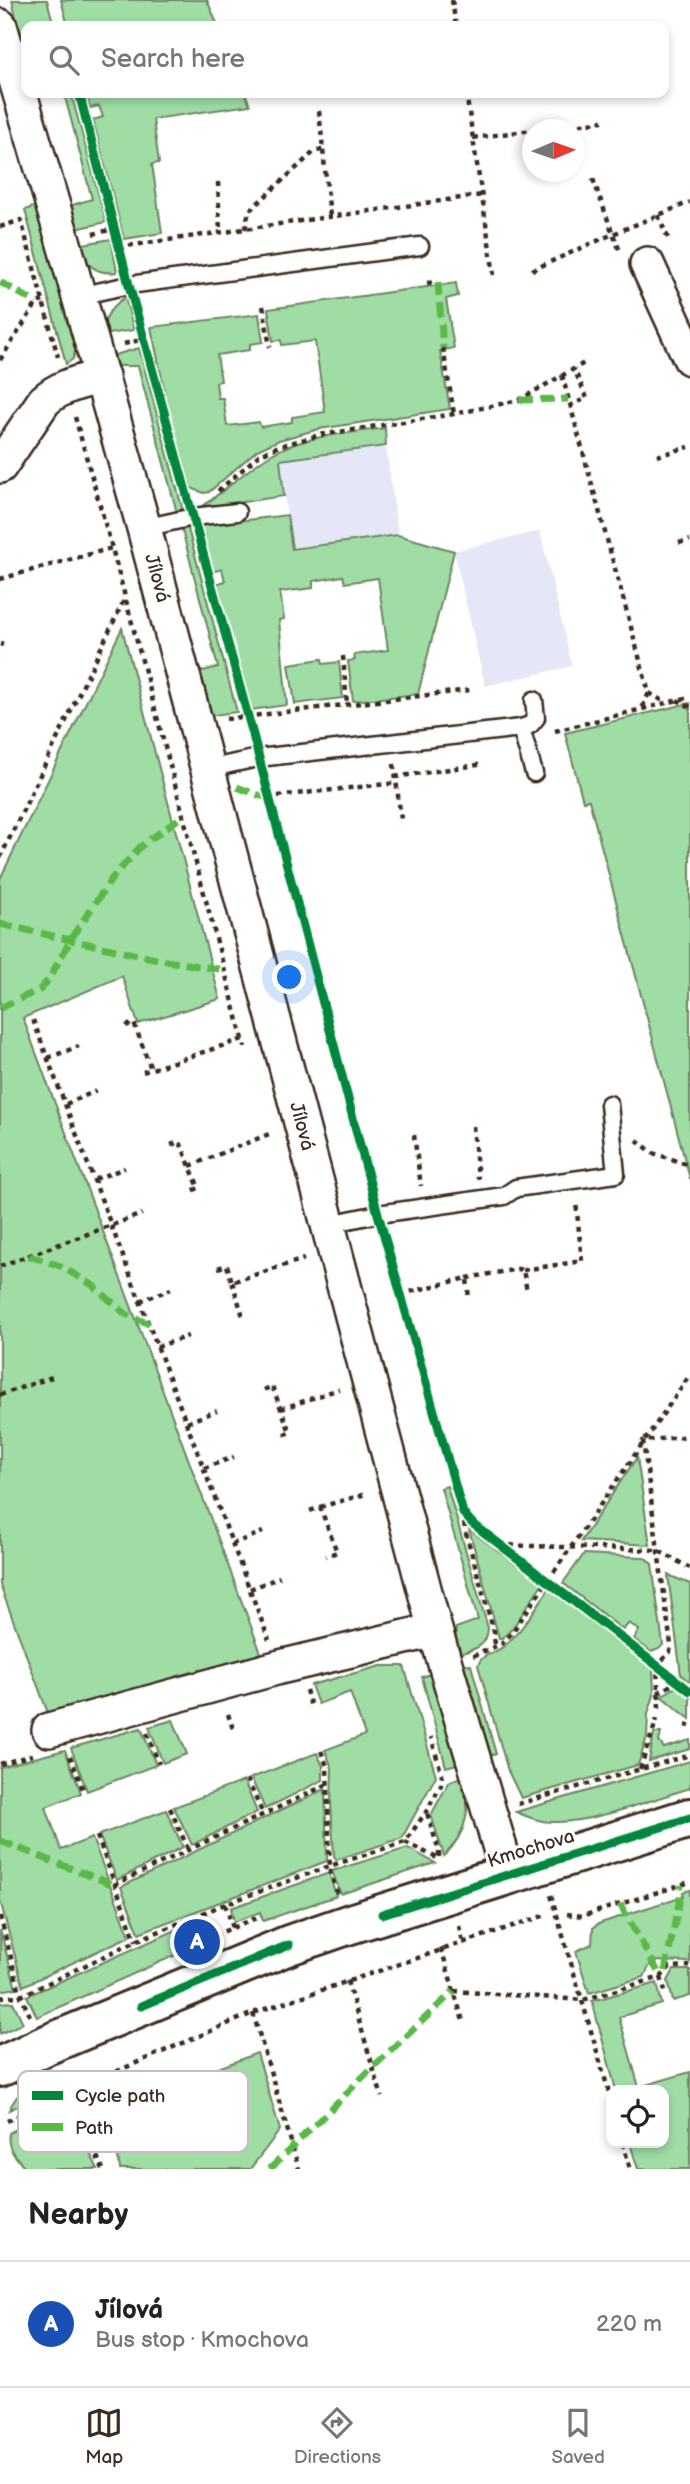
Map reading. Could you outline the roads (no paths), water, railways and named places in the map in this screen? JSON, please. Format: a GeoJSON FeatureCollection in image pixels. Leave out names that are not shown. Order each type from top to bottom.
{"type":"FeatureCollection","features":[{"type":"Feature","properties":{"kind":"street","name":"Jílová"},"geometry":{"type":"LineString","coordinates":[[0,26],[21,98]]}},
{"type":"Feature","properties":{"kind":"street","name":"Jílová"},"geometry":{"type":"LineString","coordinates":[[21,98],[144,528],[435,1630],[508,1875]]}},
{"type":"Feature","properties":{"kind":"street"},"geometry":{"type":"LineString","coordinates":[[635,261],[690,358]]}},
{"type":"Feature","properties":{"kind":"street"},"geometry":{"type":"LineString","coordinates":[[0,467],[50,394],[66,386],[102,376]]}},
{"type":"Feature","properties":{"kind":"street"},"geometry":{"type":"LineString","coordinates":[[58,1738],[280,1667],[435,1630]]}},
{"type":"Feature","properties":{"kind":"street","name":"Kmochova"},"geometry":{"type":"LineString","coordinates":[[0,2067],[44,2046],[289,1945],[690,1818]]}},
{"type":"Feature","properties":{"kind":"lane"},"geometry":{"type":"LineString","coordinates":[[79,296],[129,285],[421,246]]}},
{"type":"Feature","properties":{"kind":"lane"},"geometry":{"type":"LineString","coordinates":[[144,528],[190,510],[237,512]]}},
{"type":"Feature","properties":{"kind":"lane"},"geometry":{"type":"LineString","coordinates":[[207,769],[258,758],[522,728],[530,725],[536,718],[534,700]]}},
{"type":"Feature","properties":{"kind":"lane"},"geometry":{"type":"LineString","coordinates":[[522,728],[534,773]]}},
{"type":"Feature","properties":{"kind":"lane"},"geometry":{"type":"LineString","coordinates":[[332,1236],[378,1214],[504,1196],[516,1188],[616,1174],[609,1104]]}},
{"type":"Feature","properties":{"kind":"place","name":"Jílová"},"geometry":{"type":"Point","coordinates":[197,1942]}}]}
